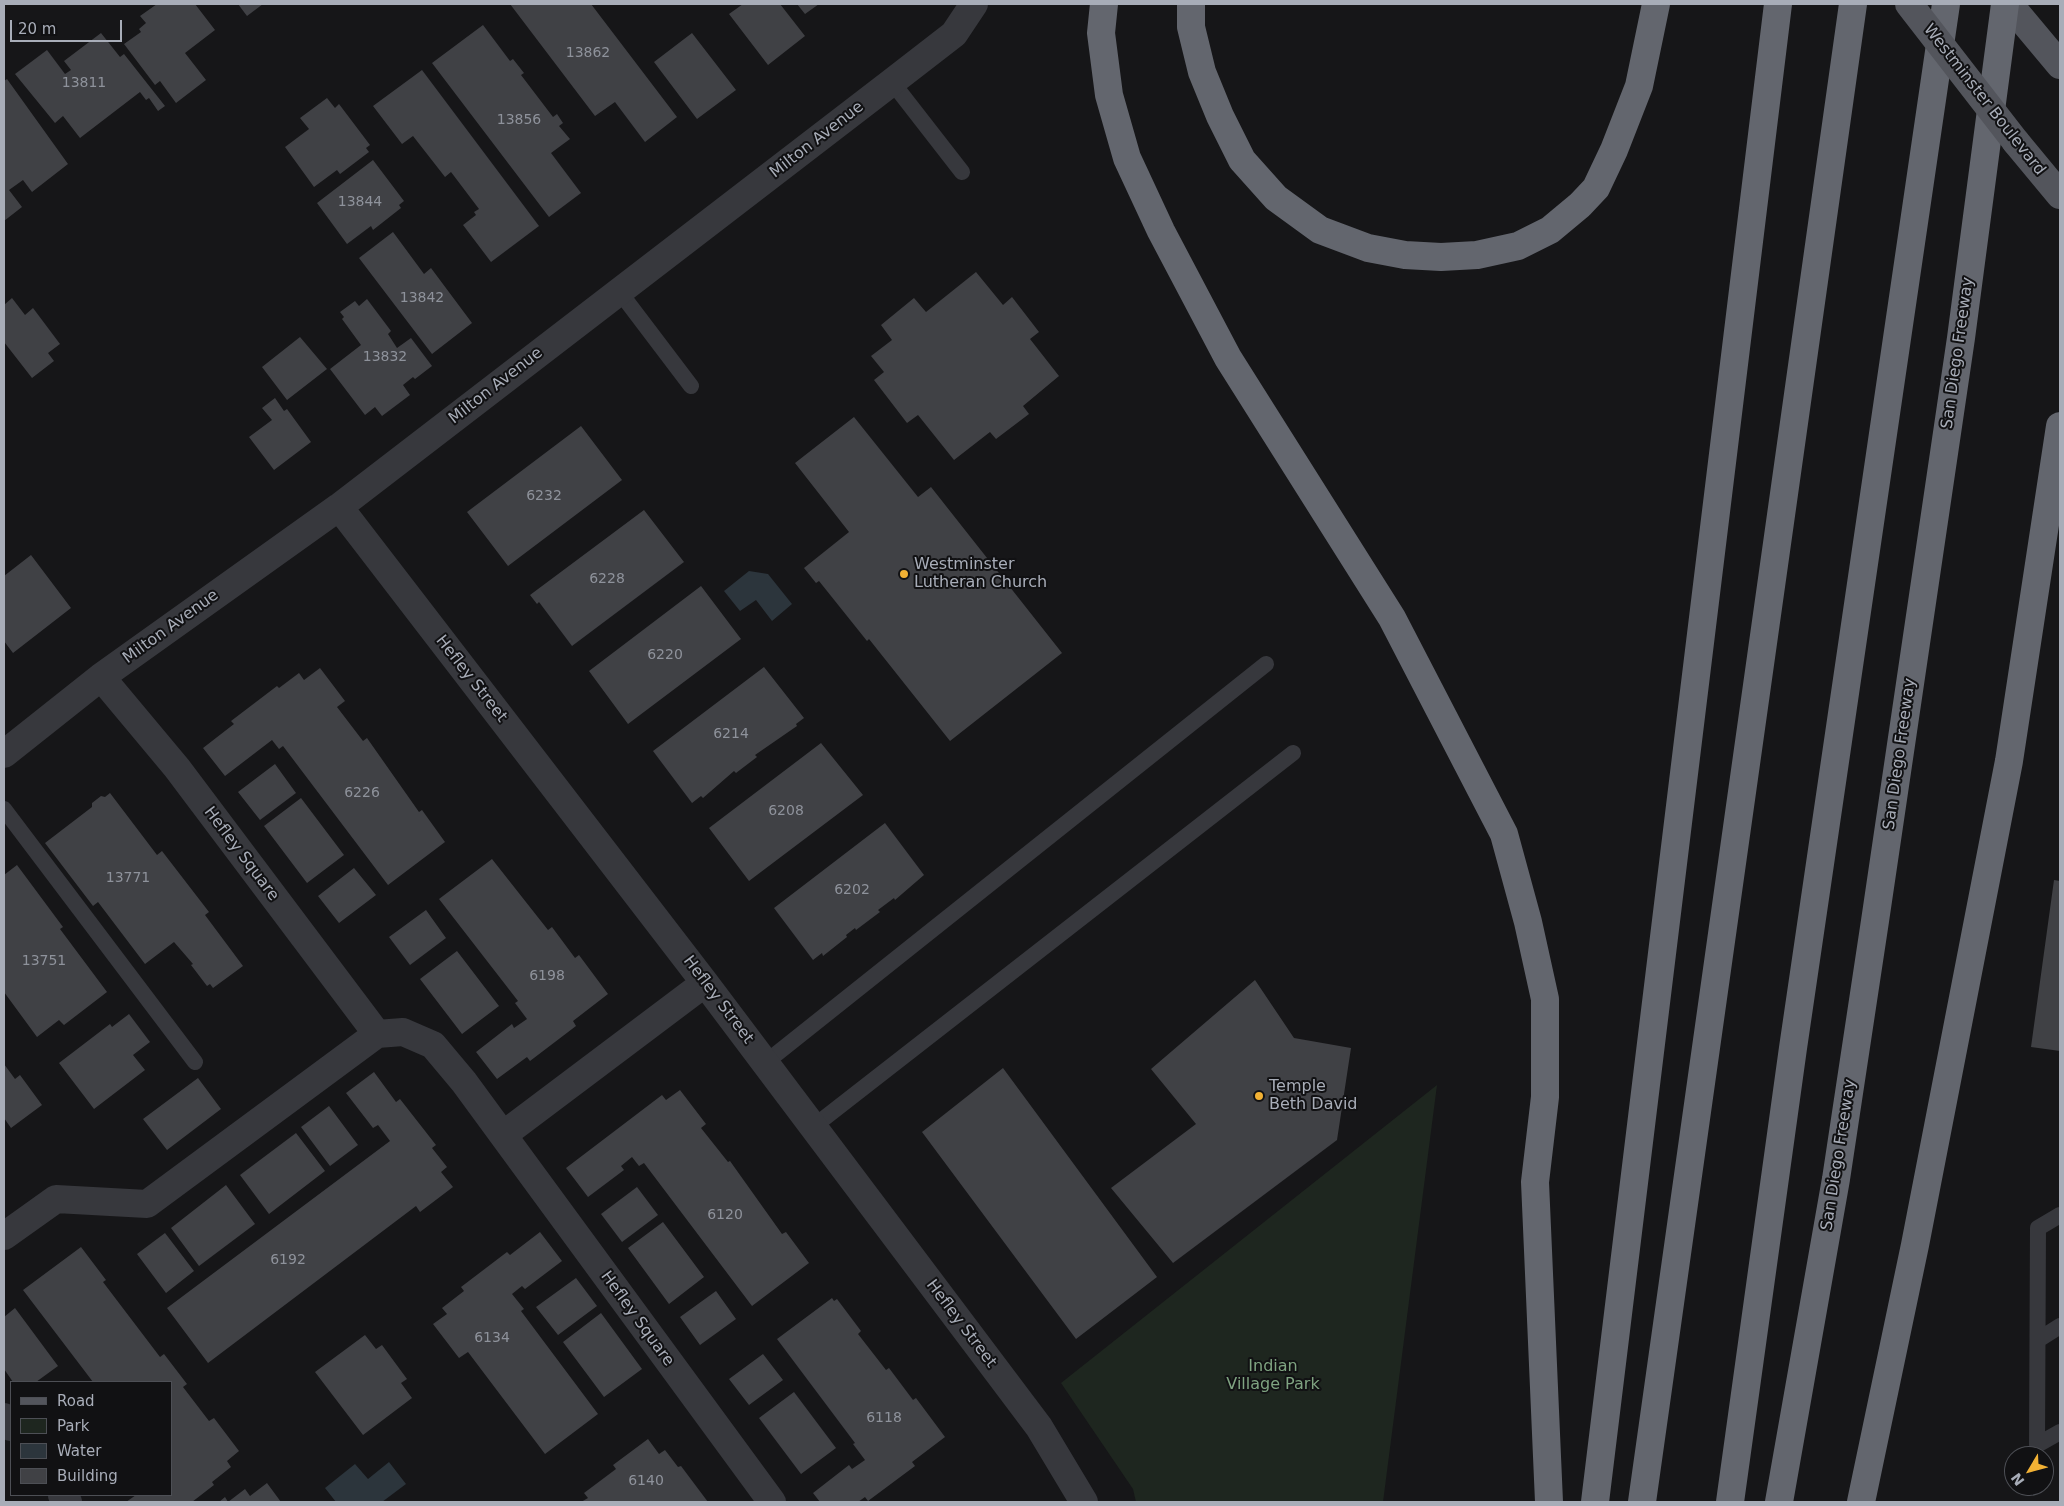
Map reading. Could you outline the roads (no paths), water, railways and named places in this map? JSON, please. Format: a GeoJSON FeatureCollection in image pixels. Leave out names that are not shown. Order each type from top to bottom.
{"type":"FeatureCollection","features":[{"type":"Feature","properties":{"kind":"highway"},"geometry":{"type":"LineString","coordinates":[[1104,4],[1101,33],[1109,95],[1127,158],[1161,231],[1228,358],[1392,618],[1447,721],[1468,768],[1504,834],[1528,922],[1545,999],[1545,1097],[1535,1182],[1549,1502]]}},
{"type":"Feature","properties":{"kind":"highway"},"geometry":{"type":"LineString","coordinates":[[1191,4],[1191,27],[1202,72],[1220,116],[1242,160],[1276,198],[1320,230],[1368,248],[1405,255],[1441,257],[1477,255],[1518,246],[1550,230],[1580,205],[1596,188],[1614,150],[1639,86],[1656,4]]}},
{"type":"Feature","properties":{"kind":"highway"},"geometry":{"type":"LineString","coordinates":[[1595,1502],[1778,4]]}},
{"type":"Feature","properties":{"kind":"highway"},"geometry":{"type":"LineString","coordinates":[[1642,1502],[1853,4]]}},
{"type":"Feature","properties":{"kind":"highway"},"geometry":{"type":"LineString","coordinates":[[1730,1502],[1793,1048],[1946,4]]}},
{"type":"Feature","properties":{"kind":"highway","name":"San Diego Freeway"},"geometry":{"type":"LineString","coordinates":[[1779,1502],[1836,1179],[1877,912],[1961,338],[2004,4]]}},
{"type":"Feature","properties":{"kind":"highway"},"geometry":{"type":"LineString","coordinates":[[1861,1502],[1916,1236],[2009,761],[2060,426]]}},
{"type":"Feature","properties":{"kind":"main road","name":"Westminster Boulevard"},"geometry":{"type":"LineString","coordinates":[[1909,4],[2016,142],[2060,195]]}},
{"type":"Feature","properties":{"kind":"main road"},"geometry":{"type":"LineString","coordinates":[[2010,4],[2060,65]]}},
{"type":"Feature","properties":{"kind":"street","name":"Milton Avenue"},"geometry":{"type":"LineString","coordinates":[[4,754],[102,677],[339,507],[892,82],[954,34],[974,4]]}},
{"type":"Feature","properties":{"kind":"street","name":"Hefley Street"},"geometry":{"type":"LineString","coordinates":[[339,507],[705,983],[1039,1427],[1084,1502]]}},
{"type":"Feature","properties":{"kind":"street","name":"Hefley Square"},"geometry":{"type":"LineString","coordinates":[[102,677],[177,768],[376,1034],[403,1032],[433,1045],[503,1135],[772,1502]]}},
{"type":"Feature","properties":{"kind":"street"},"geometry":{"type":"LineString","coordinates":[[503,1135],[705,983]]}},
{"type":"Feature","properties":{"kind":"street"},"geometry":{"type":"LineString","coordinates":[[4,1236],[56,1199],[147,1204],[376,1034]]}},
{"type":"Feature","properties":{"kind":"lane"},"geometry":{"type":"LineString","coordinates":[[892,82],[962,172]]}},
{"type":"Feature","properties":{"kind":"lane"},"geometry":{"type":"LineString","coordinates":[[620,291],[691,386]]}},
{"type":"Feature","properties":{"kind":"lane"},"geometry":{"type":"LineString","coordinates":[[765,1062],[1266,664]]}},
{"type":"Feature","properties":{"kind":"lane"},"geometry":{"type":"LineString","coordinates":[[813,1126],[1293,752]]}},
{"type":"Feature","properties":{"kind":"lane"},"geometry":{"type":"LineString","coordinates":[[4,809],[195,1062]]}},
{"type":"Feature","properties":{"kind":"lane"},"geometry":{"type":"LineString","coordinates":[[2060,1215],[2038,1228],[2037,1446],[2060,1432]]}},
{"type":"Feature","properties":{"kind":"lane"},"geometry":{"type":"LineString","coordinates":[[2038,1340],[2060,1326]]}},
{"type":"Feature","properties":{"kind":"water"},"geometry":{"type":"Polygon","coordinates":[[[749,571],[768,574],[792,604],[772,621],[756,600],[740,611],[724,591],[749,571]]]}},
{"type":"Feature","properties":{"kind":"water"},"geometry":{"type":"Polygon","coordinates":[[[389,1462],[406,1484],[382,1502],[336,1502],[325,1488],[355,1464],[368,1479],[389,1462]]]}},
{"type":"Feature","properties":{"kind":"place","name":"Westminster Lutheran Church"},"geometry":{"type":"Point","coordinates":[904,574]}},
{"type":"Feature","properties":{"kind":"place","name":"Temple Beth David"},"geometry":{"type":"Point","coordinates":[1259,1096]}},
{"type":"Feature","properties":{"kind":"park label","name":"Indian Village Park"},"geometry":{"type":"Point","coordinates":[1273,1376]}}]}
